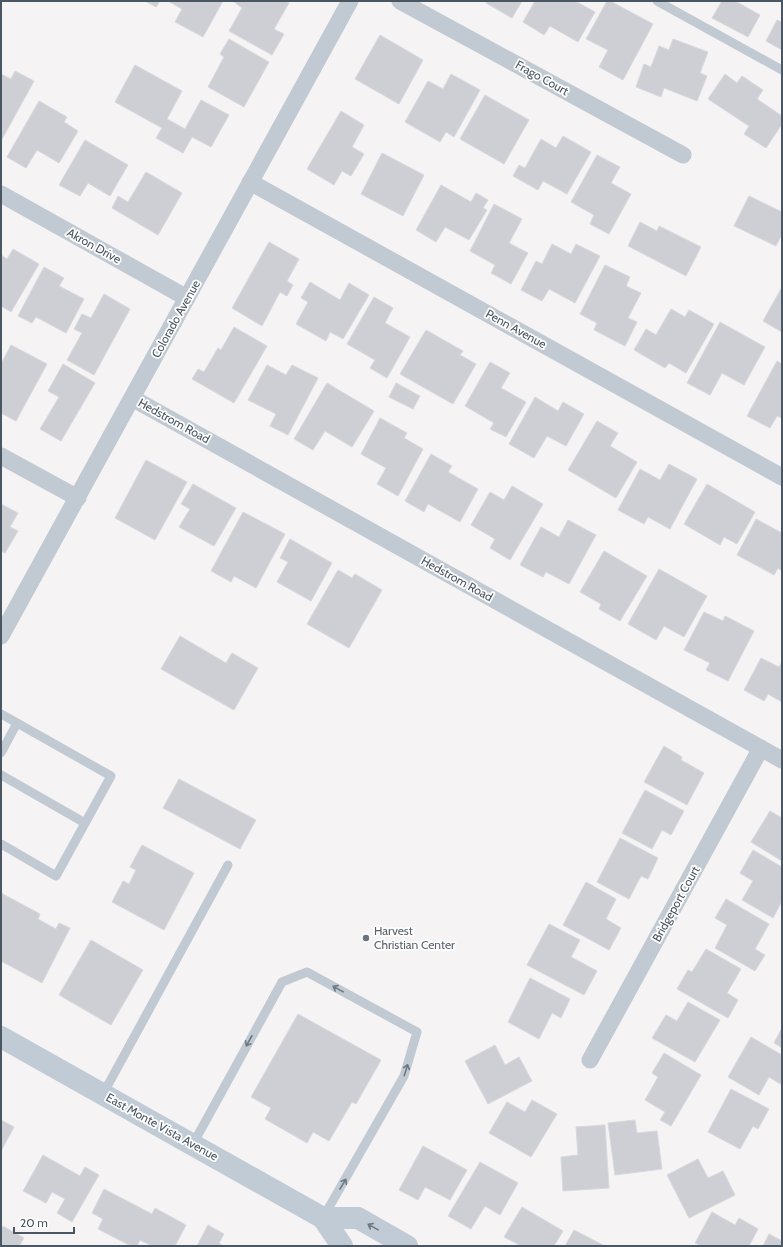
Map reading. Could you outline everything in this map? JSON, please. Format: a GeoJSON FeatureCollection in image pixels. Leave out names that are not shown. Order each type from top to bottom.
{"type":"FeatureCollection","features":[{"type":"Feature","properties":{"kind":"main road","name":"East Monte Vista Avenue"},"geometry":{"type":"LineString","coordinates":[[1,1037],[323,1218],[342,1246]]}},
{"type":"Feature","properties":{"kind":"main road","name":"East Monte Vista Avenue"},"geometry":{"type":"LineString","coordinates":[[323,1218],[358,1218],[408,1246]]}},
{"type":"Feature","properties":{"kind":"street","name":"Colorado Avenue"},"geometry":{"type":"LineString","coordinates":[[1,636],[350,1]]}},
{"type":"Feature","properties":{"kind":"street","name":"Frago Court"},"geometry":{"type":"LineString","coordinates":[[400,1],[683,155]]}},
{"type":"Feature","properties":{"kind":"street","name":"Penn Avenue"},"geometry":{"type":"LineString","coordinates":[[250,182],[782,477]]}},
{"type":"Feature","properties":{"kind":"street","name":"Akron Drive"},"geometry":{"type":"LineString","coordinates":[[1,194],[187,298]]}},
{"type":"Feature","properties":{"kind":"street","name":"Hedstrom Road"},"geometry":{"type":"LineString","coordinates":[[132,398],[782,760]]}},
{"type":"Feature","properties":{"kind":"street"},"geometry":{"type":"LineString","coordinates":[[1,456],[78,498]]}},
{"type":"Feature","properties":{"kind":"street","name":"Bridgeport Court"},"geometry":{"type":"LineString","coordinates":[[590,1060],[761,748]]}},
{"type":"Feature","properties":{"kind":"lane"},"geometry":{"type":"LineString","coordinates":[[657,1],[782,70]]}},
{"type":"Feature","properties":{"kind":"lane"},"geometry":{"type":"LineString","coordinates":[[1,714],[111,776],[56,876],[1,844]]}},
{"type":"Feature","properties":{"kind":"lane"},"geometry":{"type":"LineString","coordinates":[[1,753],[17,723]]}},
{"type":"Feature","properties":{"kind":"lane"},"geometry":{"type":"LineString","coordinates":[[1,775],[86,823]]}},
{"type":"Feature","properties":{"kind":"lane"},"geometry":{"type":"LineString","coordinates":[[103,1094],[228,865]]}},
{"type":"Feature","properties":{"kind":"lane"},"geometry":{"type":"LineString","coordinates":[[193,1144],[282,982],[307,972],[417,1032],[404,1076],[323,1218]]}},
{"type":"Feature","properties":{"kind":"building"},"geometry":{"type":"Polygon","coordinates":[[[145,1],[160,1],[156,7],[145,1]]]}},
{"type":"Feature","properties":{"kind":"building"},"geometry":{"type":"Polygon","coordinates":[[[168,1],[223,1],[203,37],[175,22],[182,9],[168,1]]]}},
{"type":"Feature","properties":{"kind":"building"},"geometry":{"type":"Polygon","coordinates":[[[233,1],[285,1],[289,3],[274,29],[284,34],[272,55],[229,31],[242,8],[233,1]]]}},
{"type":"Feature","properties":{"kind":"building"},"geometry":{"type":"Polygon","coordinates":[[[487,1],[522,1],[512,18],[486,3],[487,1]]]}},
{"type":"Feature","properties":{"kind":"building"},"geometry":{"type":"Polygon","coordinates":[[[535,1],[575,1],[595,12],[578,42],[550,26],[544,35],[523,22],[535,1]]]}},
{"type":"Feature","properties":{"kind":"building"},"geometry":{"type":"Polygon","coordinates":[[[607,1],[610,1],[653,24],[623,80],[599,67],[608,50],[586,39],[607,1]]]}},
{"type":"Feature","properties":{"kind":"building"},"geometry":{"type":"Polygon","coordinates":[[[722,1],[735,1],[760,15],[748,37],[712,18],[722,1]]]}},
{"type":"Feature","properties":{"kind":"building"},"geometry":{"type":"Polygon","coordinates":[[[777,20],[782,22],[782,50],[766,41],[777,20]]]}},
{"type":"Feature","properties":{"kind":"building"},"geometry":{"type":"Polygon","coordinates":[[[380,35],[423,60],[399,104],[355,79],[380,35]]]}},
{"type":"Feature","properties":{"kind":"building"},"geometry":{"type":"Polygon","coordinates":[[[229,39],[269,62],[244,107],[208,87],[224,57],[220,54],[229,39]]]}},
{"type":"Feature","properties":{"kind":"building"},"geometry":{"type":"Polygon","coordinates":[[[673,39],[708,52],[700,73],[707,76],[697,101],[664,88],[661,97],[636,87],[644,64],[651,67],[659,46],[669,50],[673,39]]]}},
{"type":"Feature","properties":{"kind":"building"},"geometry":{"type":"Polygon","coordinates":[[[135,65],[182,91],[167,119],[185,129],[201,100],[229,115],[211,147],[192,137],[183,153],[156,138],[162,128],[115,102],[135,65]]]}},
{"type":"Feature","properties":{"kind":"building"},"geometry":{"type":"Polygon","coordinates":[[[15,71],[34,81],[1,141],[1,74],[11,79],[15,71]]]}},
{"type":"Feature","properties":{"kind":"building"},"geometry":{"type":"Polygon","coordinates":[[[451,74],[480,90],[454,137],[446,132],[440,142],[405,122],[428,81],[443,89],[451,74]]]}},
{"type":"Feature","properties":{"kind":"building"},"geometry":{"type":"Polygon","coordinates":[[[725,74],[737,83],[742,76],[763,90],[757,99],[782,116],[782,124],[766,148],[744,134],[749,126],[708,99],[725,74]]]}},
{"type":"Feature","properties":{"kind":"building"},"geometry":{"type":"Polygon","coordinates":[[[485,95],[529,120],[504,164],[460,139],[485,95]]]}},
{"type":"Feature","properties":{"kind":"building"},"geometry":{"type":"Polygon","coordinates":[[[39,101],[67,117],[64,122],[78,131],[59,163],[37,150],[26,168],[7,157],[39,101]]]}},
{"type":"Feature","properties":{"kind":"building"},"geometry":{"type":"Polygon","coordinates":[[[341,111],[364,125],[352,147],[364,154],[351,176],[342,171],[334,185],[307,169],[341,111]]]}},
{"type":"Feature","properties":{"kind":"building"},"geometry":{"type":"Polygon","coordinates":[[[563,136],[591,152],[567,194],[543,181],[538,190],[513,176],[519,165],[525,168],[541,139],[556,148],[563,136]]]}},
{"type":"Feature","properties":{"kind":"building"},"geometry":{"type":"Polygon","coordinates":[[[85,140],[128,165],[110,196],[88,183],[80,196],[59,185],[85,140]]]}},
{"type":"Feature","properties":{"kind":"building"},"geometry":{"type":"Polygon","coordinates":[[[382,153],[424,175],[403,216],[361,194],[382,153]]]}},
{"type":"Feature","properties":{"kind":"building"},"geometry":{"type":"Polygon","coordinates":[[[597,155],[620,167],[611,183],[631,194],[609,234],[590,224],[594,215],[571,202],[597,155]]]}},
{"type":"Feature","properties":{"kind":"building"},"geometry":{"type":"Polygon","coordinates":[[[146,172],[182,193],[158,235],[112,208],[118,196],[128,202],[146,172]]]}},
{"type":"Feature","properties":{"kind":"building"},"geometry":{"type":"Polygon","coordinates":[[[441,185],[471,202],[476,193],[488,200],[483,208],[487,210],[469,240],[445,227],[436,242],[416,230],[441,185]]]}},
{"type":"Feature","properties":{"kind":"building"},"geometry":{"type":"Polygon","coordinates":[[[749,196],[782,212],[782,234],[776,246],[734,226],[749,196]]]}},
{"type":"Feature","properties":{"kind":"building"},"geometry":{"type":"Polygon","coordinates":[[[494,204],[522,219],[509,243],[528,253],[511,284],[491,273],[495,265],[470,251],[494,204]]]}},
{"type":"Feature","properties":{"kind":"building"},"geometry":{"type":"Polygon","coordinates":[[[640,222],[657,231],[659,226],[701,247],[686,276],[628,246],[640,222]]]}},
{"type":"Feature","properties":{"kind":"building"},"geometry":{"type":"Polygon","coordinates":[[[269,242],[299,259],[287,281],[293,285],[287,296],[280,292],[262,326],[232,308],[269,242]]]}},
{"type":"Feature","properties":{"kind":"building"},"geometry":{"type":"Polygon","coordinates":[[[552,244],[571,254],[576,244],[600,256],[575,303],[549,289],[542,301],[521,290],[536,261],[542,264],[552,244]]]}},
{"type":"Feature","properties":{"kind":"building"},"geometry":{"type":"Polygon","coordinates":[[[13,249],[39,264],[11,312],[1,306],[1,255],[7,259],[13,249]]]}},
{"type":"Feature","properties":{"kind":"building"},"geometry":{"type":"Polygon","coordinates":[[[605,265],[630,277],[626,286],[641,293],[628,318],[637,322],[625,346],[594,330],[597,323],[580,314],[605,265]]]}},
{"type":"Feature","properties":{"kind":"building"},"geometry":{"type":"Polygon","coordinates":[[[44,267],[64,278],[59,286],[84,299],[66,333],[36,317],[32,323],[18,316],[44,267]]]}},
{"type":"Feature","properties":{"kind":"building"},"geometry":{"type":"Polygon","coordinates":[[[310,282],[340,300],[349,283],[369,295],[343,339],[330,332],[326,341],[296,324],[308,302],[301,298],[310,282]]]}},
{"type":"Feature","properties":{"kind":"building"},"geometry":{"type":"Polygon","coordinates":[[[782,287],[782,332],[763,321],[782,287]]]}},
{"type":"Feature","properties":{"kind":"building"},"geometry":{"type":"Polygon","coordinates":[[[104,294],[130,309],[94,375],[67,360],[82,333],[74,329],[82,314],[91,318],[104,294]]]}},
{"type":"Feature","properties":{"kind":"building"},"geometry":{"type":"Polygon","coordinates":[[[374,297],[393,308],[385,323],[410,337],[387,378],[370,368],[375,360],[347,344],[374,297]]]}},
{"type":"Feature","properties":{"kind":"building"},"geometry":{"type":"Polygon","coordinates":[[[671,309],[685,317],[689,310],[714,324],[686,373],[669,363],[665,368],[634,350],[646,329],[656,335],[671,309]]]}},
{"type":"Feature","properties":{"kind":"building"},"geometry":{"type":"Polygon","coordinates":[[[720,322],[765,347],[744,385],[722,373],[710,395],[687,383],[720,322]]]}},
{"type":"Feature","properties":{"kind":"building"},"geometry":{"type":"Polygon","coordinates":[[[234,327],[267,346],[234,403],[192,379],[198,369],[204,372],[218,348],[221,350],[234,327]]]}},
{"type":"Feature","properties":{"kind":"building"},"geometry":{"type":"Polygon","coordinates":[[[426,330],[463,351],[460,355],[476,364],[453,404],[400,374],[426,330]]]}},
{"type":"Feature","properties":{"kind":"building"},"geometry":{"type":"Polygon","coordinates":[[[11,345],[47,364],[16,421],[1,413],[1,364],[11,345]]]}},
{"type":"Feature","properties":{"kind":"building"},"geometry":{"type":"Polygon","coordinates":[[[777,361],[782,364],[782,418],[777,416],[770,428],[747,416],[777,361]]]}},
{"type":"Feature","properties":{"kind":"building"},"geometry":{"type":"Polygon","coordinates":[[[490,362],[510,373],[501,388],[526,402],[506,437],[490,429],[494,423],[465,406],[490,362]]]}},
{"type":"Feature","properties":{"kind":"building"},"geometry":{"type":"Polygon","coordinates":[[[63,364],[95,383],[61,441],[40,429],[59,397],[48,391],[63,364]]]}},
{"type":"Feature","properties":{"kind":"building"},"geometry":{"type":"Polygon","coordinates":[[[267,365],[286,375],[292,365],[318,378],[288,435],[270,426],[276,414],[248,400],[267,365]]]}},
{"type":"Feature","properties":{"kind":"building"},"geometry":{"type":"Polygon","coordinates":[[[327,383],[374,411],[352,447],[325,431],[313,450],[294,439],[327,383]]]}},
{"type":"Feature","properties":{"kind":"building"},"geometry":{"type":"Polygon","coordinates":[[[396,383],[420,396],[413,409],[389,397],[396,383]]]}},
{"type":"Feature","properties":{"kind":"building"},"geometry":{"type":"Polygon","coordinates":[[[535,397],[558,411],[563,402],[584,414],[566,446],[547,436],[534,458],[509,444],[535,397]]]}},
{"type":"Feature","properties":{"kind":"building"},"geometry":{"type":"Polygon","coordinates":[[[380,418],[407,433],[404,438],[423,449],[398,496],[377,484],[386,468],[361,454],[380,418]]]}},
{"type":"Feature","properties":{"kind":"building"},"geometry":{"type":"Polygon","coordinates":[[[597,421],[618,433],[610,446],[637,462],[616,498],[568,470],[597,421]]]}},
{"type":"Feature","properties":{"kind":"building"},"geometry":{"type":"Polygon","coordinates":[[[431,454],[452,466],[448,472],[478,489],[460,522],[428,504],[424,512],[405,501],[431,454]]]}},
{"type":"Feature","properties":{"kind":"building"},"geometry":{"type":"Polygon","coordinates":[[[146,460],[187,482],[155,540],[115,518],[146,460]]]}},
{"type":"Feature","properties":{"kind":"building"},"geometry":{"type":"Polygon","coordinates":[[[669,464],[697,479],[670,529],[648,517],[644,524],[618,510],[640,469],[660,480],[669,464]]]}},
{"type":"Feature","properties":{"kind":"building"},"geometry":{"type":"Polygon","coordinates":[[[193,484],[236,508],[214,546],[179,527],[190,509],[181,504],[193,484]]]}},
{"type":"Feature","properties":{"kind":"building"},"geometry":{"type":"Polygon","coordinates":[[[707,484],[755,512],[737,544],[724,537],[720,545],[684,524],[707,484]]]}},
{"type":"Feature","properties":{"kind":"building"},"geometry":{"type":"Polygon","coordinates":[[[512,486],[543,504],[510,560],[490,548],[495,539],[471,525],[490,492],[504,500],[512,486]]]}},
{"type":"Feature","properties":{"kind":"building"},"geometry":{"type":"Polygon","coordinates":[[[1,504],[18,513],[10,527],[18,531],[5,553],[1,551],[1,504]]]}},
{"type":"Feature","properties":{"kind":"building"},"geometry":{"type":"Polygon","coordinates":[[[243,512],[285,534],[256,588],[234,576],[231,582],[211,571],[243,512]]]}},
{"type":"Feature","properties":{"kind":"building"},"geometry":{"type":"Polygon","coordinates":[[[756,519],[782,533],[782,571],[778,568],[774,575],[737,555],[756,519]]]}},
{"type":"Feature","properties":{"kind":"building"},"geometry":{"type":"Polygon","coordinates":[[[568,520],[596,535],[569,584],[546,572],[543,577],[520,565],[541,527],[559,537],[568,520]]]}},
{"type":"Feature","properties":{"kind":"building"},"geometry":{"type":"Polygon","coordinates":[[[290,539],[332,563],[311,601],[277,582],[288,562],[280,558],[290,539]]]}},
{"type":"Feature","properties":{"kind":"building"},"geometry":{"type":"Polygon","coordinates":[[[604,551],[647,576],[620,621],[599,609],[601,604],[580,592],[604,551]]]}},
{"type":"Feature","properties":{"kind":"building"},"geometry":{"type":"Polygon","coordinates":[[[659,569],[707,596],[684,637],[664,626],[656,640],[628,624],[659,569]]]}},
{"type":"Feature","properties":{"kind":"building"},"geometry":{"type":"Polygon","coordinates":[[[338,570],[352,578],[355,574],[382,590],[349,648],[307,624],[338,570]]]}},
{"type":"Feature","properties":{"kind":"building"},"geometry":{"type":"Polygon","coordinates":[[[704,612],[723,621],[725,616],[754,631],[728,681],[706,670],[710,663],[684,650],[704,612]]]}},
{"type":"Feature","properties":{"kind":"building"},"geometry":{"type":"Polygon","coordinates":[[[180,636],[226,663],[232,653],[258,668],[234,710],[161,669],[180,636]]]}},
{"type":"Feature","properties":{"kind":"building"},"geometry":{"type":"Polygon","coordinates":[[[761,658],[779,667],[782,662],[782,702],[768,694],[764,701],[744,690],[761,658]]]}},
{"type":"Feature","properties":{"kind":"building"},"geometry":{"type":"Polygon","coordinates":[[[664,746],[682,757],[681,760],[704,773],[687,805],[644,782],[664,746]]]}},
{"type":"Feature","properties":{"kind":"building"},"geometry":{"type":"Polygon","coordinates":[[[179,779],[256,820],[240,849],[163,808],[179,779]]]}},
{"type":"Feature","properties":{"kind":"building"},"geometry":{"type":"Polygon","coordinates":[[[645,790],[684,811],[671,835],[662,830],[652,849],[622,833],[645,790]]]}},
{"type":"Feature","properties":{"kind":"building"},"geometry":{"type":"Polygon","coordinates":[[[770,811],[782,818],[782,861],[751,842],[770,811]]]}},
{"type":"Feature","properties":{"kind":"building"},"geometry":{"type":"Polygon","coordinates":[[[620,838],[658,858],[648,879],[641,876],[629,899],[597,882],[620,838]]]}},
{"type":"Feature","properties":{"kind":"building"},"geometry":{"type":"Polygon","coordinates":[[[142,845],[194,873],[164,930],[112,902],[123,881],[129,884],[136,870],[130,867],[142,845]]]}},
{"type":"Feature","properties":{"kind":"building"},"geometry":{"type":"Polygon","coordinates":[[[753,850],[782,867],[782,901],[773,918],[742,900],[753,881],[740,873],[753,850]]]}},
{"type":"Feature","properties":{"kind":"building"},"geometry":{"type":"Polygon","coordinates":[[[586,882],[616,899],[606,919],[621,928],[609,950],[563,925],[586,882]]]}},
{"type":"Feature","properties":{"kind":"building"},"geometry":{"type":"Polygon","coordinates":[[[1,893],[40,914],[38,919],[56,929],[59,923],[70,928],[42,983],[1,961],[1,893]]]}},
{"type":"Feature","properties":{"kind":"building"},"geometry":{"type":"Polygon","coordinates":[[[726,899],[769,924],[755,949],[765,955],[755,971],[715,948],[727,925],[715,918],[726,899]]]}},
{"type":"Feature","properties":{"kind":"building"},"geometry":{"type":"Polygon","coordinates":[[[549,924],[580,940],[571,957],[597,971],[584,995],[527,965],[549,924]]]}},
{"type":"Feature","properties":{"kind":"building"},"geometry":{"type":"Polygon","coordinates":[[[91,940],[143,970],[111,1025],[59,995],[91,940]]]}},
{"type":"Feature","properties":{"kind":"building"},"geometry":{"type":"Polygon","coordinates":[[[706,949],[741,969],[727,993],[738,1000],[728,1018],[677,989],[688,970],[692,972],[706,949]]]}},
{"type":"Feature","properties":{"kind":"building"},"geometry":{"type":"Polygon","coordinates":[[[530,978],[570,999],[561,1018],[552,1013],[539,1039],[508,1022],[530,978]]]}},
{"type":"Feature","properties":{"kind":"building"},"geometry":{"type":"Polygon","coordinates":[[[688,1002],[720,1020],[695,1062],[652,1038],[666,1015],[677,1021],[688,1002]]]}},
{"type":"Feature","properties":{"kind":"building"},"geometry":{"type":"Polygon","coordinates":[[[298,1014],[381,1060],[356,1104],[352,1102],[329,1141],[313,1132],[307,1143],[265,1119],[271,1108],[251,1097],[298,1014]]]}},
{"type":"Feature","properties":{"kind":"building"},"geometry":{"type":"Polygon","coordinates":[[[782,1028],[782,1048],[774,1043],[782,1028]]]}},
{"type":"Feature","properties":{"kind":"building"},"geometry":{"type":"Polygon","coordinates":[[[751,1037],[782,1055],[782,1085],[769,1077],[759,1095],[728,1077],[751,1037]]]}},
{"type":"Feature","properties":{"kind":"building"},"geometry":{"type":"Polygon","coordinates":[[[495,1045],[505,1065],[519,1057],[532,1081],[488,1104],[465,1061],[495,1045]]]}},
{"type":"Feature","properties":{"kind":"building"},"geometry":{"type":"Polygon","coordinates":[[[664,1053],[701,1075],[671,1126],[660,1120],[665,1112],[645,1100],[658,1077],[652,1073],[664,1053]]]}},
{"type":"Feature","properties":{"kind":"building"},"geometry":{"type":"Polygon","coordinates":[[[731,1089],[769,1109],[758,1129],[753,1126],[740,1149],[708,1132],[731,1089]]]}},
{"type":"Feature","properties":{"kind":"building"},"geometry":{"type":"Polygon","coordinates":[[[532,1100],[557,1114],[531,1157],[489,1133],[507,1102],[525,1112],[532,1100]]]}},
{"type":"Feature","properties":{"kind":"building"},"geometry":{"type":"Polygon","coordinates":[[[1,1120],[14,1127],[1,1151],[1,1120]]]}},
{"type":"Feature","properties":{"kind":"building"},"geometry":{"type":"Polygon","coordinates":[[[635,1120],[637,1133],[657,1131],[662,1169],[615,1175],[608,1123],[635,1120]]]}},
{"type":"Feature","properties":{"kind":"building"},"geometry":{"type":"Polygon","coordinates":[[[605,1125],[609,1188],[563,1191],[561,1157],[578,1155],[576,1127],[605,1125]]]}},
{"type":"Feature","properties":{"kind":"building"},"geometry":{"type":"Polygon","coordinates":[[[423,1146],[467,1170],[450,1200],[425,1187],[418,1200],[399,1190],[423,1146]]]}},
{"type":"Feature","properties":{"kind":"building"},"geometry":{"type":"Polygon","coordinates":[[[43,1155],[80,1176],[85,1167],[99,1175],[72,1222],[57,1213],[65,1199],[52,1192],[46,1203],[23,1191],[43,1155]]]}},
{"type":"Feature","properties":{"kind":"building"},"geometry":{"type":"Polygon","coordinates":[[[698,1159],[708,1178],[723,1171],[735,1195],[689,1218],[667,1175],[698,1159]]]}},
{"type":"Feature","properties":{"kind":"building"},"geometry":{"type":"Polygon","coordinates":[[[480,1162],[518,1183],[500,1215],[485,1206],[471,1229],[448,1216],[480,1162]]]}},
{"type":"Feature","properties":{"kind":"building"},"geometry":{"type":"Polygon","coordinates":[[[104,1189],[152,1214],[155,1208],[186,1225],[175,1246],[152,1246],[140,1240],[137,1246],[131,1246],[98,1229],[103,1219],[92,1213],[104,1189]]]}},
{"type":"Feature","properties":{"kind":"building"},"geometry":{"type":"Polygon","coordinates":[[[522,1207],[563,1231],[554,1246],[521,1246],[504,1237],[522,1207]]]}},
{"type":"Feature","properties":{"kind":"building"},"geometry":{"type":"Polygon","coordinates":[[[712,1212],[735,1225],[739,1218],[758,1229],[749,1246],[702,1246],[695,1243],[712,1212]]]}},
{"type":"Feature","properties":{"kind":"building"},"geometry":{"type":"Polygon","coordinates":[[[208,1225],[224,1234],[219,1243],[223,1246],[197,1246],[208,1225]]]}},
{"type":"Feature","properties":{"kind":"building"},"geometry":{"type":"Polygon","coordinates":[[[3,1226],[24,1238],[19,1246],[1,1246],[1,1229],[3,1226]]]}},
{"type":"Feature","properties":{"kind":"building"},"geometry":{"type":"Polygon","coordinates":[[[574,1230],[605,1246],[565,1246],[574,1230]]]}},
{"type":"Feature","properties":{"kind":"building"},"geometry":{"type":"Polygon","coordinates":[[[769,1234],[782,1241],[782,1246],[763,1246],[769,1234]]]}},
{"type":"Feature","properties":{"kind":"place","name":"Harvest Christian Center"},"geometry":{"type":"Point","coordinates":[366,938]}}]}
